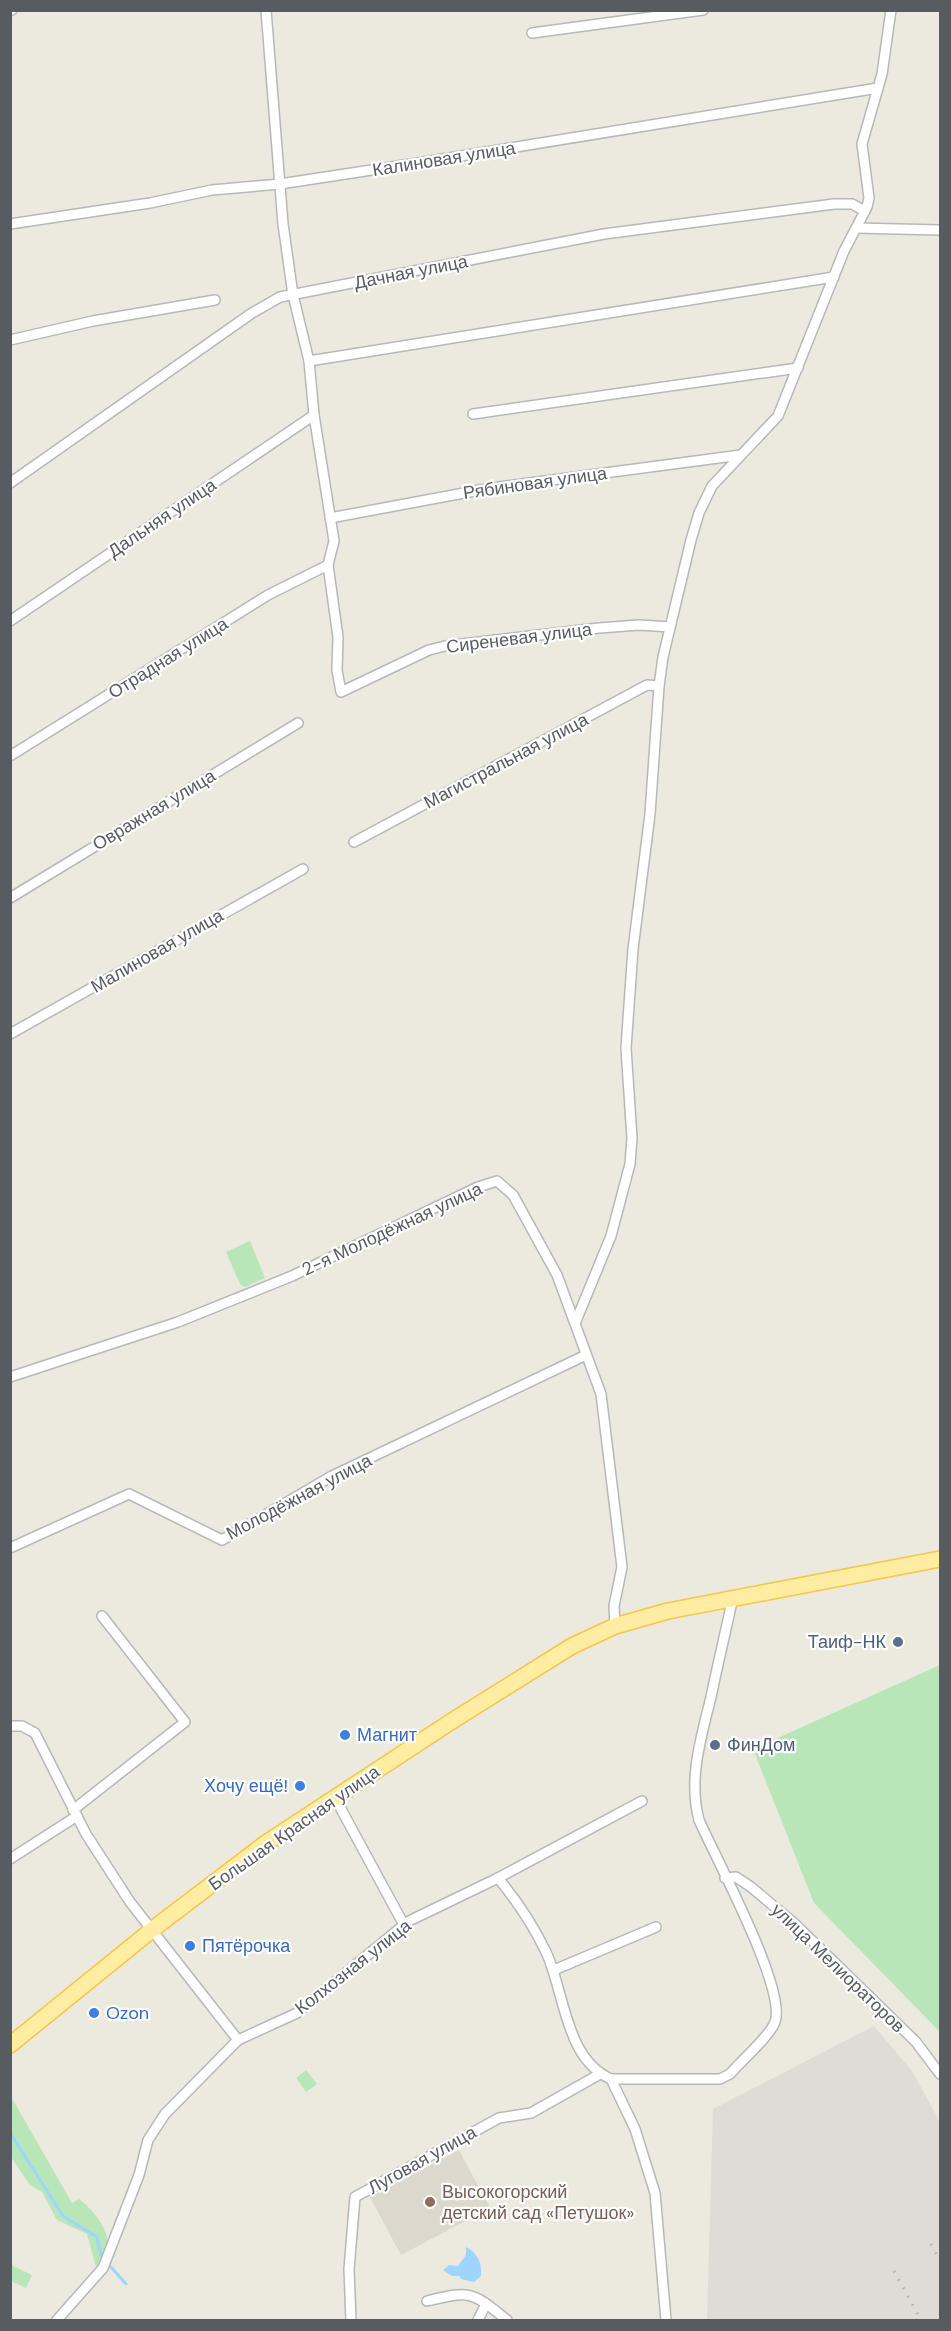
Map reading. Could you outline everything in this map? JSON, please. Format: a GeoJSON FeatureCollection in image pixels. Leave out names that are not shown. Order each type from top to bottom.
{"type":"FeatureCollection","features":[{"type":"Feature","properties":{"kind":"main road","name":"Большая Красная улица"},"geometry":{"type":"LineString","coordinates":[[10,2045],[153,1929],[266,1844],[540,1664],[597,1633],[668,1611],[940,1558]]}},
{"type":"Feature","properties":{"kind":"street"},"geometry":{"type":"LineString","coordinates":[[266,10],[280,184],[292,295],[309,361],[314,415],[334,541],[328,565]]}},
{"type":"Feature","properties":{"kind":"street"},"geometry":{"type":"LineString","coordinates":[[532,33],[703,10]]}},
{"type":"Feature","properties":{"kind":"street"},"geometry":{"type":"LineString","coordinates":[[576,1321],[611,1236],[630,1164],[632,1138],[626,1048],[627,1017],[650,814],[659,686],[670,627],[699,513],[712,486],[778,416],[834,277],[865,211],[869,198],[862,144],[878,88],[891,10]]}},
{"type":"Feature","properties":{"kind":"street","name":"Калиновая улица"},"geometry":{"type":"LineString","coordinates":[[10,224],[150,203],[212,190],[280,184],[878,88]]}},
{"type":"Feature","properties":{"kind":"street","name":"Дачная улица"},"geometry":{"type":"LineString","coordinates":[[10,483],[252,313],[280,297],[603,234],[826,204],[852,204],[865,211]]}},
{"type":"Feature","properties":{"kind":"street"},"geometry":{"type":"LineString","coordinates":[[856,228],[940,230]]}},
{"type":"Feature","properties":{"kind":"street"},"geometry":{"type":"LineString","coordinates":[[309,361],[834,277]]}},
{"type":"Feature","properties":{"kind":"street"},"geometry":{"type":"LineString","coordinates":[[10,340],[93,321],[216,300]]}},
{"type":"Feature","properties":{"kind":"street"},"geometry":{"type":"LineString","coordinates":[[473,414],[798,368]]}},
{"type":"Feature","properties":{"kind":"street","name":"Дальняя улица"},"geometry":{"type":"LineString","coordinates":[[10,621],[314,415]]}},
{"type":"Feature","properties":{"kind":"street","name":"Рябиновая улица"},"geometry":{"type":"LineString","coordinates":[[330,518],[491,488],[741,455]]}},
{"type":"Feature","properties":{"kind":"street","name":"Сиреневая улица"},"geometry":{"type":"LineString","coordinates":[[328,565],[338,637],[337,670],[341,692],[429,650],[445,646],[599,628],[639,625],[670,627]]}},
{"type":"Feature","properties":{"kind":"street","name":"Отрадная улица"},"geometry":{"type":"LineString","coordinates":[[10,756],[268,595],[328,565]]}},
{"type":"Feature","properties":{"kind":"street","name":"Магистральная улица"},"geometry":{"type":"LineString","coordinates":[[354,842],[646,685],[659,686]]}},
{"type":"Feature","properties":{"kind":"street","name":"Овражная улица"},"geometry":{"type":"LineString","coordinates":[[10,898],[298,723]]}},
{"type":"Feature","properties":{"kind":"street","name":"Малиновая улица"},"geometry":{"type":"LineString","coordinates":[[10,1034],[303,868]]}},
{"type":"Feature","properties":{"kind":"street","name":"2-я Молодёжная улица"},"geometry":{"type":"LineString","coordinates":[[10,1377],[72,1359],[292,1276],[478,1187],[497,1181],[513,1195],[536,1235],[576,1321],[586,1355],[602,1394],[622,1567],[614,1606],[615,1626]]}},
{"type":"Feature","properties":{"kind":"street","name":"Молодёжная улица"},"geometry":{"type":"LineString","coordinates":[[10,1548],[129,1494],[222,1540],[332,1476],[586,1355]]}},
{"type":"Feature","properties":{"kind":"street"},"geometry":{"type":"LineString","coordinates":[[498,1878],[527,1917],[554,1970],[574,2038],[583,2056],[600,2074],[611,2079],[720,2079],[730,2074],[775,2024],[778,2010],[767,1967],[699,1821],[694,1784],[733,1597]]}},
{"type":"Feature","properties":{"kind":"street"},"geometry":{"type":"LineString","coordinates":[[10,1859],[75,1813],[186,1722],[102,1616]]}},
{"type":"Feature","properties":{"kind":"street"},"geometry":{"type":"LineString","coordinates":[[10,1726],[22,1726],[35,1733],[75,1813],[130,1902],[238,2040]]}},
{"type":"Feature","properties":{"kind":"street"},"geometry":{"type":"LineString","coordinates":[[335,1798],[404,1925]]}},
{"type":"Feature","properties":{"kind":"street","name":"Колхозная улица"},"geometry":{"type":"LineString","coordinates":[[57,2320],[103,2268],[139,2175],[148,2140],[165,2114],[238,2040],[297,2013],[404,1925],[642,1801]]}},
{"type":"Feature","properties":{"kind":"street","name":"улица Мелиораторов"},"geometry":{"type":"LineString","coordinates":[[725,1878],[735,1877],[743,1882],[795,1924],[916,2042],[940,2074]]}},
{"type":"Feature","properties":{"kind":"street"},"geometry":{"type":"LineString","coordinates":[[554,1970],[656,1928]]}},
{"type":"Feature","properties":{"kind":"street","name":"Луговая улица"},"geometry":{"type":"LineString","coordinates":[[351,2320],[349,2269],[355,2197],[499,2118],[531,2113],[600,2074]]}},
{"type":"Feature","properties":{"kind":"street"},"geometry":{"type":"LineString","coordinates":[[611,2079],[635,2129],[655,2193],[666,2320]]}},
{"type":"Feature","properties":{"kind":"street"},"geometry":{"type":"LineString","coordinates":[[427,2301],[459,2293],[471,2294],[507,2320]]}},
{"type":"Feature","properties":{"kind":"street"},"geometry":{"type":"LineString","coordinates":[[478,2320],[486,2304]]}},
{"type":"Feature","properties":{"kind":"shaded area"},"geometry":{"type":"Polygon","coordinates":[[[874,2026],[912,2071],[940,2122],[940,2320],[707,2320],[713,2109],[874,2026]]]}},
{"type":"Feature","properties":{"kind":"shaded area","name":"Высокогорский детский сад «Петушок»"},"geometry":{"type":"Polygon","coordinates":[[[459,2150],[490,2208],[401,2255],[370,2197],[459,2150]]]}},
{"type":"Feature","properties":{"kind":"green space"},"geometry":{"type":"Polygon","coordinates":[[[250,1241],[265,1278],[245,1287],[240,1284],[226,1252],[250,1241]]]}},
{"type":"Feature","properties":{"kind":"green space"},"geometry":{"type":"Polygon","coordinates":[[[940,1665],[940,2032],[814,1903],[753,1749],[940,1665]]]}},
{"type":"Feature","properties":{"kind":"green space"},"geometry":{"type":"Polygon","coordinates":[[[306,2070],[317,2084],[306,2092],[296,2078],[306,2070]]]}},
{"type":"Feature","properties":{"kind":"green space"},"geometry":{"type":"Polygon","coordinates":[[[10,2095],[72,2203],[79,2199],[84,2203],[104,2229],[108,2249],[96,2267],[87,2234],[57,2220],[42,2192],[30,2185],[11,2157],[10,2095]]]}},
{"type":"Feature","properties":{"kind":"green space"},"geometry":{"type":"Polygon","coordinates":[[[11,2265],[32,2275],[26,2288],[11,2281],[11,2265]]]}},
{"type":"Feature","properties":{"kind":"water"},"geometry":{"type":"Polygon","coordinates":[[[466,2247],[474,2252],[481,2267],[481,2276],[474,2282],[461,2279],[460,2276],[452,2276],[443,2270],[449,2265],[458,2266],[465,2256],[466,2247]]]}},
{"type":"Feature","properties":{"kind":"waterway"},"geometry":{"type":"LineString","coordinates":[[10,2133],[63,2216],[97,2237],[101,2255]]}},
{"type":"Feature","properties":{"kind":"waterway"},"geometry":{"type":"LineString","coordinates":[[111,2267],[126,2284]]}},
{"type":"Feature","properties":{"kind":"railway"},"geometry":{"type":"LineString","coordinates":[[931,2244],[940,2261]]}},
{"type":"Feature","properties":{"kind":"railway"},"geometry":{"type":"LineString","coordinates":[[894,2271],[921,2320]]}},
{"type":"Feature","properties":{"kind":"place","name":"Таиф-НК"},"geometry":{"type":"Point","coordinates":[898,1642]}},
{"type":"Feature","properties":{"kind":"place","name":"Магнит"},"geometry":{"type":"Point","coordinates":[345,1735]}},
{"type":"Feature","properties":{"kind":"place","name":"ФинДом"},"geometry":{"type":"Point","coordinates":[715,1745]}},
{"type":"Feature","properties":{"kind":"place","name":"Хочу ещё!"},"geometry":{"type":"Point","coordinates":[300,1786]}},
{"type":"Feature","properties":{"kind":"place","name":"Пятёрочка"},"geometry":{"type":"Point","coordinates":[190,1946]}},
{"type":"Feature","properties":{"kind":"place","name":"Ozon"},"geometry":{"type":"Point","coordinates":[94,2013]}},
{"type":"Feature","properties":{"kind":"place","name":"Высокогорский детский сад «Петушок»"},"geometry":{"type":"Point","coordinates":[430,2202]}}]}
